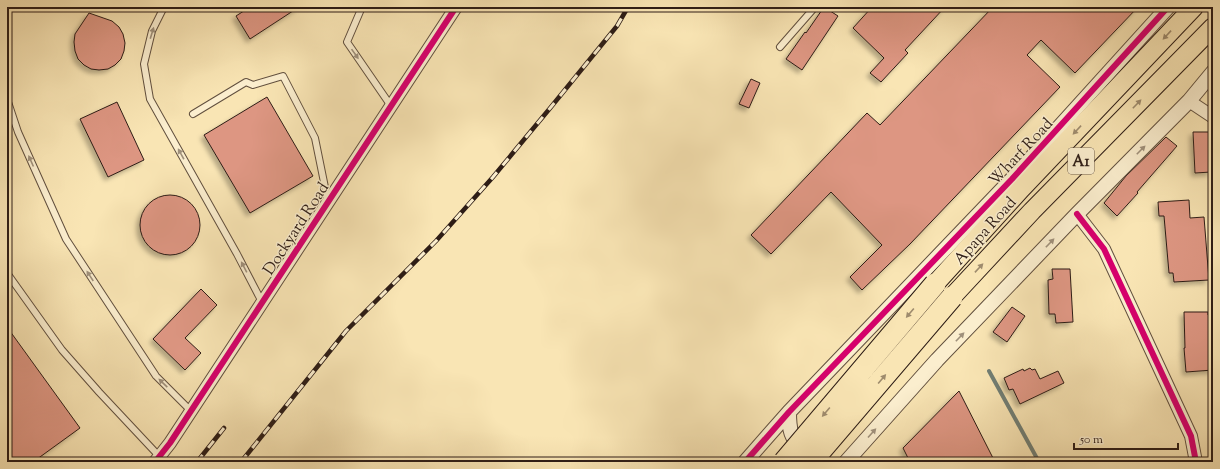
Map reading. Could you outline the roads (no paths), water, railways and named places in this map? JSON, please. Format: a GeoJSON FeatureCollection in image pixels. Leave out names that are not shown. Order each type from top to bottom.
{"type":"FeatureCollection","features":[{"type":"Feature","properties":{"kind":"highway","name":"Apapa Road"},"geometry":{"type":"LineString","coordinates":[[784,462],[935,284]]}},
{"type":"Feature","properties":{"kind":"highway","name":"Apapa Road"},"geometry":{"type":"LineString","coordinates":[[811,462],[952,297]]}},
{"type":"Feature","properties":{"kind":"main road","name":"Apapa Road"},"geometry":{"type":"LineString","coordinates":[[935,284],[1022,188],[1194,7]]}},
{"type":"Feature","properties":{"kind":"main road","name":"Apapa Road"},"geometry":{"type":"LineString","coordinates":[[952,297],[1037,206],[1213,27]]}},
{"type":"Feature","properties":{"kind":"street","name":"Dockyard Road"},"geometry":{"type":"LineString","coordinates":[[157,459],[191,411],[456,7]]}},
{"type":"Feature","properties":{"kind":"street","name":"Wharf Road"},"geometry":{"type":"LineString","coordinates":[[745,462],[789,412],[1012,179],[1168,7]]}},
{"type":"Feature","properties":{"kind":"street"},"geometry":{"type":"LineString","coordinates":[[846,462],[937,360],[1077,214],[1189,101],[1213,72]]}},
{"type":"Feature","properties":{"kind":"street"},"geometry":{"type":"LineString","coordinates":[[1189,101],[1213,117]]}},
{"type":"Feature","properties":{"kind":"street"},"geometry":{"type":"LineString","coordinates":[[1077,214],[1104,249],[1191,436],[1196,462]]}},
{"type":"Feature","properties":{"kind":"street"},"geometry":{"type":"LineString","coordinates":[[789,412],[789,428],[793,439],[804,452],[819,462]]}},
{"type":"Feature","properties":{"kind":"lane"},"geometry":{"type":"LineString","coordinates":[[164,7],[152,31],[144,64],[150,98],[262,302]]}},
{"type":"Feature","properties":{"kind":"lane"},"geometry":{"type":"LineString","coordinates":[[362,7],[347,42],[390,106]]}},
{"type":"Feature","properties":{"kind":"lane"},"geometry":{"type":"LineString","coordinates":[[780,47],[815,7]]}},
{"type":"Feature","properties":{"kind":"lane"},"geometry":{"type":"LineString","coordinates":[[193,114],[246,82],[253,85],[283,76],[315,138],[328,202]]}},
{"type":"Feature","properties":{"kind":"lane"},"geometry":{"type":"LineString","coordinates":[[7,99],[18,132],[66,239],[156,376],[191,411]]}},
{"type":"Feature","properties":{"kind":"lane"},"geometry":{"type":"LineString","coordinates":[[7,273],[62,350],[157,459]]}},
{"type":"Feature","properties":{"kind":"waterway"},"geometry":{"type":"LineString","coordinates":[[989,371],[1039,462]]}},
{"type":"Feature","properties":{"kind":"railway"},"geometry":{"type":"LineString","coordinates":[[241,462],[346,331],[436,241],[493,177],[617,26],[628,7]]}},
{"type":"Feature","properties":{"kind":"railway"},"geometry":{"type":"LineString","coordinates":[[197,462],[224,428]]}}]}
